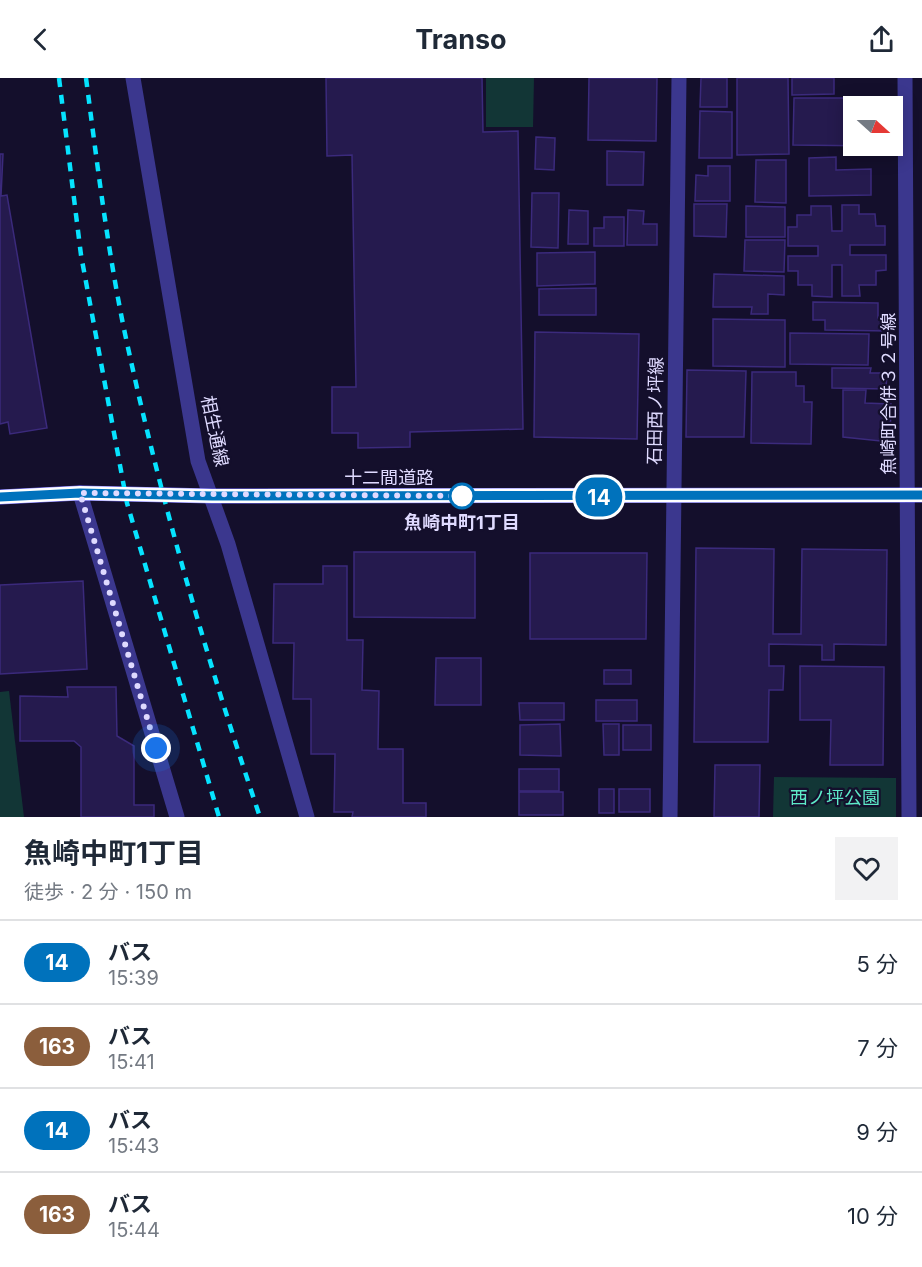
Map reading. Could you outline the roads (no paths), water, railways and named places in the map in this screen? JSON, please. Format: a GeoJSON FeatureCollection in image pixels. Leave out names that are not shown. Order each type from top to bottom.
{"type":"FeatureCollection","features":[{"type":"Feature","properties":{"kind":"street","name":"相生通線"},"geometry":{"type":"LineString","coordinates":[[133,78],[198,460],[228,544],[307,817]]}},
{"type":"Feature","properties":{"kind":"street","name":"石田西ノ坪線"},"geometry":{"type":"LineString","coordinates":[[670,817],[680,78]]}},
{"type":"Feature","properties":{"kind":"street","name":"魚崎町合併３２号線"},"geometry":{"type":"LineString","coordinates":[[905,78],[915,495],[909,817]]}},
{"type":"Feature","properties":{"kind":"street","name":"十二間道路"},"geometry":{"type":"LineString","coordinates":[[0,497],[80,493],[212,496],[915,495]]}},
{"type":"Feature","properties":{"kind":"street"},"geometry":{"type":"LineString","coordinates":[[80,493],[177,817]]}},
{"type":"Feature","properties":{"kind":"railway"},"geometry":{"type":"LineString","coordinates":[[59,78],[81,255],[127,503],[219,817]]}},
{"type":"Feature","properties":{"kind":"railway"},"geometry":{"type":"LineString","coordinates":[[86,78],[112,267],[152,452],[185,575],[260,817]]}},
{"type":"Feature","properties":{"kind":"place","name":"魚崎中町1丁目"},"geometry":{"type":"Point","coordinates":[462,496]}},
{"type":"Feature","properties":{"kind":"park label","name":"西ノ坪公園"},"geometry":{"type":"Point","coordinates":[835,797]}}]}
